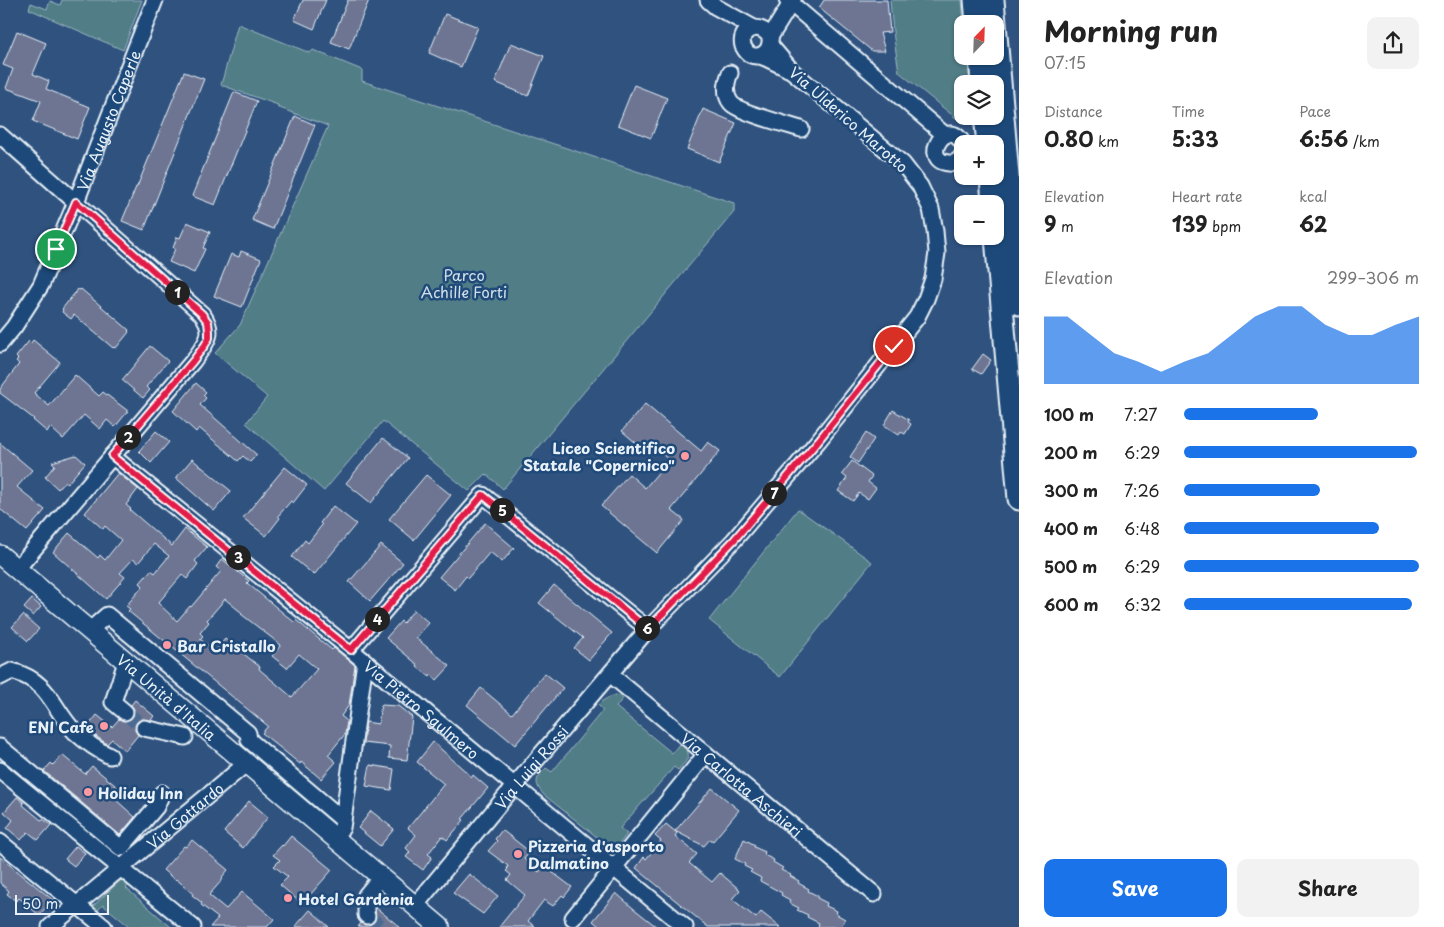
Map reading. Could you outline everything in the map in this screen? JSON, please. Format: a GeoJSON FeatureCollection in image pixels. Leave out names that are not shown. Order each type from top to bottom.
{"type":"FeatureCollection","features":[{"type":"Feature","properties":{"kind":"highway"},"geometry":{"type":"LineString","coordinates":[[975,0],[976,15]]}},
{"type":"Feature","properties":{"kind":"highway"},"geometry":{"type":"LineString","coordinates":[[993,0],[1012,293],[1005,344],[1019,499]]}},
{"type":"Feature","properties":{"kind":"highway"},"geometry":{"type":"LineString","coordinates":[[1000,245],[1012,293]]}},
{"type":"Feature","properties":{"kind":"main road","name":"Via Unità d'Italia"},"geometry":{"type":"LineString","coordinates":[[6,565],[89,631],[247,763],[415,906],[434,925]]}},
{"type":"Feature","properties":{"kind":"street","name":"Via Augusto Caperle"},"geometry":{"type":"LineString","coordinates":[[0,344],[14,327],[41,285],[76,202],[155,0]]}},
{"type":"Feature","properties":{"kind":"street"},"geometry":{"type":"LineString","coordinates":[[742,41],[746,32],[763,39],[790,1],[946,135]]}},
{"type":"Feature","properties":{"kind":"street","name":"Via Ulderico Marotto"},"geometry":{"type":"LineString","coordinates":[[712,4],[742,41],[747,53],[751,55],[763,39]]}},
{"type":"Feature","properties":{"kind":"street","name":"Via Ulderico Marotto"},"geometry":{"type":"LineString","coordinates":[[648,629],[734,540],[818,441],[917,317],[933,279],[937,252],[931,208],[920,186],[903,164],[792,70],[763,39],[712,4]]}},
{"type":"Feature","properties":{"kind":"street"},"geometry":{"type":"LineString","coordinates":[[730,73],[726,92],[732,104],[744,111],[801,129]]}},
{"type":"Feature","properties":{"kind":"street"},"geometry":{"type":"LineString","coordinates":[[0,135],[202,314],[208,322],[209,338],[193,361],[112,456],[6,565]]}},
{"type":"Feature","properties":{"kind":"street"},"geometry":{"type":"LineString","coordinates":[[954,135],[941,137],[936,145],[936,154],[939,158],[947,163],[954,162]]}},
{"type":"Feature","properties":{"kind":"street","name":"Via Pietro Sgulmero"},"geometry":{"type":"LineString","coordinates":[[112,456],[365,661],[684,927]]}},
{"type":"Feature","properties":{"kind":"street"},"geometry":{"type":"LineString","coordinates":[[351,650],[483,495],[648,629]]}},
{"type":"Feature","properties":{"kind":"street"},"geometry":{"type":"LineString","coordinates":[[89,631],[107,615],[248,733],[249,740],[343,820]]}},
{"type":"Feature","properties":{"kind":"street","name":"Via Luigi Rossi"},"geometry":{"type":"LineString","coordinates":[[415,906],[648,629]]}},
{"type":"Feature","properties":{"kind":"street"},"geometry":{"type":"LineString","coordinates":[[335,838],[342,828],[365,661]]}},
{"type":"Feature","properties":{"kind":"street"},"geometry":{"type":"LineString","coordinates":[[125,712],[113,702],[126,662]]}},
{"type":"Feature","properties":{"kind":"street"},"geometry":{"type":"LineString","coordinates":[[0,677],[12,671],[26,675],[42,687],[74,731],[97,750],[110,756]]}},
{"type":"Feature","properties":{"kind":"street","name":"Via Carlotta Aschieri"},"geometry":{"type":"LineString","coordinates":[[610,674],[874,894]]}},
{"type":"Feature","properties":{"kind":"street"},"geometry":{"type":"LineString","coordinates":[[164,695],[181,677]]}},
{"type":"Feature","properties":{"kind":"street"},"geometry":{"type":"LineString","coordinates":[[144,728],[182,740],[197,723]]}},
{"type":"Feature","properties":{"kind":"street"},"geometry":{"type":"LineString","coordinates":[[0,747],[121,848],[156,807],[162,793]]}},
{"type":"Feature","properties":{"kind":"street"},"geometry":{"type":"LineString","coordinates":[[573,918],[706,754]]}},
{"type":"Feature","properties":{"kind":"street","name":"Via Gottardo"},"geometry":{"type":"LineString","coordinates":[[50,927],[247,763]]}},
{"type":"Feature","properties":{"kind":"street"},"geometry":{"type":"LineString","coordinates":[[0,770],[194,927]]}},
{"type":"Feature","properties":{"kind":"street"},"geometry":{"type":"LineString","coordinates":[[0,842],[104,927]]}},
{"type":"Feature","properties":{"kind":"street"},"geometry":{"type":"LineString","coordinates":[[367,916],[366,895],[381,878]]}},
{"type":"Feature","properties":{"kind":"green space"},"geometry":{"type":"Polygon","coordinates":[[[62,0],[142,0],[123,50],[29,9],[31,3],[47,9],[50,1],[60,5],[62,0]]]}},
{"type":"Feature","properties":{"kind":"green space"},"geometry":{"type":"Polygon","coordinates":[[[890,0],[962,0],[963,15],[954,15],[954,65],[969,65],[969,75],[954,75],[954,117],[899,72],[890,0]]]}},
{"type":"Feature","properties":{"kind":"green space","name":"Parco Achille Forti"},"geometry":{"type":"Polygon","coordinates":[[[238,24],[310,53],[313,50],[362,70],[362,81],[734,203],[734,212],[503,489],[486,474],[469,491],[383,421],[324,491],[246,423],[267,397],[215,353],[240,325],[328,126],[277,107],[278,105],[221,85],[238,24]]]}},
{"type":"Feature","properties":{"kind":"green space"},"geometry":{"type":"Polygon","coordinates":[[[798,509],[872,562],[780,677],[709,620],[798,509]]]}},
{"type":"Feature","properties":{"kind":"green space"},"geometry":{"type":"Polygon","coordinates":[[[616,695],[624,697],[616,707],[672,753],[680,743],[687,751],[688,757],[678,770],[674,767],[620,828],[627,834],[617,847],[612,849],[544,795],[538,787],[537,781],[546,768],[552,772],[603,710],[598,705],[602,701],[616,695]]]}},
{"type":"Feature","properties":{"kind":"green space"},"geometry":{"type":"Polygon","coordinates":[[[125,876],[132,881],[126,888],[171,927],[130,927],[103,905],[97,911],[92,907],[125,876]]]}},
{"type":"Feature","properties":{"kind":"building"},"geometry":{"type":"Polygon","coordinates":[[[303,0],[326,0],[314,29],[294,20],[303,0]]]}},
{"type":"Feature","properties":{"kind":"building"},"geometry":{"type":"Polygon","coordinates":[[[348,0],[369,0],[349,49],[331,42],[348,0]]]}},
{"type":"Feature","properties":{"kind":"building"},"geometry":{"type":"Polygon","coordinates":[[[824,0],[887,0],[890,32],[880,33],[885,51],[872,51],[819,8],[824,0]]]}},
{"type":"Feature","properties":{"kind":"building"},"geometry":{"type":"Polygon","coordinates":[[[445,14],[478,27],[461,67],[429,53],[445,14]]]}},
{"type":"Feature","properties":{"kind":"building"},"geometry":{"type":"Polygon","coordinates":[[[17,31],[46,43],[33,74],[49,81],[46,89],[90,107],[77,139],[33,121],[41,101],[6,88],[13,69],[3,65],[17,31]]]}},
{"type":"Feature","properties":{"kind":"building"},"geometry":{"type":"Polygon","coordinates":[[[511,43],[544,56],[528,96],[495,82],[511,43]]]}},
{"type":"Feature","properties":{"kind":"building"},"geometry":{"type":"Polygon","coordinates":[[[184,72],[204,79],[144,230],[122,221],[184,72]]]}},
{"type":"Feature","properties":{"kind":"building"},"geometry":{"type":"Polygon","coordinates":[[[634,85],[667,98],[651,138],[618,125],[634,85]]]}},
{"type":"Feature","properties":{"kind":"building"},"geometry":{"type":"Polygon","coordinates":[[[234,92],[257,101],[215,205],[192,196],[234,92]]]}},
{"type":"Feature","properties":{"kind":"building"},"geometry":{"type":"Polygon","coordinates":[[[703,109],[736,123],[719,162],[687,149],[703,109]]]}},
{"type":"Feature","properties":{"kind":"building"},"geometry":{"type":"Polygon","coordinates":[[[295,116],[315,125],[273,229],[252,220],[295,116]]]}},
{"type":"Feature","properties":{"kind":"building"},"geometry":{"type":"Polygon","coordinates":[[[187,222],[210,232],[203,248],[205,249],[194,273],[169,262],[175,249],[173,248],[177,237],[180,238],[187,222]]]}},
{"type":"Feature","properties":{"kind":"building"},"geometry":{"type":"Polygon","coordinates":[[[241,251],[261,259],[242,307],[214,296],[231,254],[239,257],[241,251]]]}},
{"type":"Feature","properties":{"kind":"building"},"geometry":{"type":"Polygon","coordinates":[[[78,289],[81,289],[129,330],[116,348],[113,348],[74,315],[71,319],[62,312],[62,309],[78,289]]]}},
{"type":"Feature","properties":{"kind":"building"},"geometry":{"type":"Polygon","coordinates":[[[33,340],[60,362],[34,393],[49,406],[75,375],[99,396],[103,392],[128,411],[115,427],[107,420],[100,429],[84,415],[63,439],[50,427],[47,432],[34,419],[0,393],[0,389],[19,364],[16,361],[18,359],[16,357],[29,341],[31,343],[33,340]]]}},
{"type":"Feature","properties":{"kind":"building"},"geometry":{"type":"Polygon","coordinates":[[[150,346],[168,361],[146,387],[150,390],[143,398],[122,380],[150,346]]]}},
{"type":"Feature","properties":{"kind":"building"},"geometry":{"type":"Polygon","coordinates":[[[983,354],[991,360],[981,374],[972,369],[983,354]]]}},
{"type":"Feature","properties":{"kind":"building"},"geometry":{"type":"Polygon","coordinates":[[[196,383],[206,392],[203,395],[206,398],[200,405],[257,455],[250,462],[243,456],[238,461],[199,428],[196,432],[173,411],[196,383]]]}},
{"type":"Feature","properties":{"kind":"building"},"geometry":{"type":"Polygon","coordinates":[[[645,404],[701,451],[708,442],[720,451],[671,510],[684,520],[657,553],[601,506],[629,474],[645,488],[669,460],[649,443],[643,449],[622,431],[645,404]]]}},
{"type":"Feature","properties":{"kind":"building"},"geometry":{"type":"Polygon","coordinates":[[[893,410],[909,420],[908,422],[911,424],[905,434],[901,432],[899,435],[884,425],[893,410]]]}},
{"type":"Feature","properties":{"kind":"building"},"geometry":{"type":"Polygon","coordinates":[[[156,431],[169,442],[151,463],[139,451],[156,431]]]}},
{"type":"Feature","properties":{"kind":"building"},"geometry":{"type":"Polygon","coordinates":[[[866,433],[874,439],[858,463],[850,457],[866,433]]]}},
{"type":"Feature","properties":{"kind":"building"},"geometry":{"type":"Polygon","coordinates":[[[383,438],[408,458],[371,503],[346,483],[383,438]]]}},
{"type":"Feature","properties":{"kind":"building"},"geometry":{"type":"Polygon","coordinates":[[[0,443],[32,470],[17,487],[45,510],[27,531],[0,509],[0,443]]]}},
{"type":"Feature","properties":{"kind":"building"},"geometry":{"type":"Polygon","coordinates":[[[76,455],[85,463],[67,484],[65,481],[58,489],[45,477],[55,465],[52,462],[76,455]]]}},
{"type":"Feature","properties":{"kind":"building"},"geometry":{"type":"Polygon","coordinates":[[[192,459],[231,491],[214,511],[176,478],[192,459]]]}},
{"type":"Feature","properties":{"kind":"building"},"geometry":{"type":"Polygon","coordinates":[[[852,461],[872,476],[868,482],[876,488],[868,499],[859,493],[853,501],[838,491],[847,478],[842,474],[852,461]]]}},
{"type":"Feature","properties":{"kind":"building"},"geometry":{"type":"Polygon","coordinates":[[[285,467],[307,485],[293,503],[291,501],[278,516],[280,518],[266,536],[243,518],[285,467]]]}},
{"type":"Feature","properties":{"kind":"building"},"geometry":{"type":"Polygon","coordinates":[[[118,473],[138,489],[126,505],[172,546],[185,529],[207,547],[195,561],[198,564],[187,579],[182,575],[158,603],[177,621],[221,571],[216,567],[222,559],[249,581],[247,583],[294,622],[296,620],[332,650],[334,648],[355,665],[349,705],[341,716],[347,721],[345,734],[328,755],[336,762],[321,779],[262,733],[268,726],[128,611],[130,609],[126,606],[143,586],[140,583],[151,570],[155,573],[169,556],[154,544],[138,563],[133,559],[120,573],[125,577],[106,599],[53,552],[69,533],[98,558],[100,555],[105,560],[121,540],[105,526],[103,529],[85,513],[118,473]],[[225,599],[207,620],[209,622],[200,633],[203,636],[200,639],[215,651],[225,639],[260,667],[259,669],[292,697],[317,669],[299,654],[287,668],[272,656],[281,645],[225,599]]]}},
{"type":"Feature","properties":{"kind":"building"},"geometry":{"type":"Polygon","coordinates":[[[426,475],[451,495],[414,540],[389,519],[426,475]]]}},
{"type":"Feature","properties":{"kind":"building"},"geometry":{"type":"Polygon","coordinates":[[[333,506],[356,524],[314,575],[292,557],[305,540],[308,543],[322,525],[320,523],[333,506]]]}},
{"type":"Feature","properties":{"kind":"building"},"geometry":{"type":"Polygon","coordinates":[[[485,523],[514,548],[502,562],[490,552],[455,590],[439,577],[485,523]]]}},
{"type":"Feature","properties":{"kind":"building"},"geometry":{"type":"Polygon","coordinates":[[[381,545],[403,563],[370,601],[349,582],[381,545]]]}},
{"type":"Feature","properties":{"kind":"building"},"geometry":{"type":"Polygon","coordinates":[[[554,585],[612,633],[589,660],[574,648],[583,638],[539,603],[554,585]]]}},
{"type":"Feature","properties":{"kind":"building"},"geometry":{"type":"Polygon","coordinates":[[[32,599],[41,607],[33,616],[24,608],[32,599]]]}},
{"type":"Feature","properties":{"kind":"building"},"geometry":{"type":"Polygon","coordinates":[[[414,610],[429,623],[416,638],[450,666],[437,680],[417,667],[418,665],[386,638],[414,610]]]}},
{"type":"Feature","properties":{"kind":"building"},"geometry":{"type":"Polygon","coordinates":[[[23,615],[39,629],[28,641],[12,627],[23,615]]]}},
{"type":"Feature","properties":{"kind":"building"},"geometry":{"type":"Polygon","coordinates":[[[545,673],[563,688],[515,745],[467,705],[481,688],[512,714],[545,673]]]}},
{"type":"Feature","properties":{"kind":"building"},"geometry":{"type":"Polygon","coordinates":[[[135,700],[154,716],[151,720],[142,719],[137,722],[135,730],[138,735],[125,751],[112,739],[107,744],[86,729],[97,715],[112,727],[119,719],[129,721],[134,714],[134,709],[131,705],[135,700]]]}},
{"type":"Feature","properties":{"kind":"building"},"geometry":{"type":"Polygon","coordinates":[[[381,705],[398,706],[412,717],[407,760],[389,758],[390,746],[363,743],[366,722],[378,724],[381,705]]]}},
{"type":"Feature","properties":{"kind":"building"},"geometry":{"type":"Polygon","coordinates":[[[433,742],[472,777],[473,775],[488,788],[447,840],[442,836],[428,854],[432,857],[423,870],[406,857],[410,852],[406,848],[416,835],[408,828],[444,784],[417,762],[433,742]]]}},
{"type":"Feature","properties":{"kind":"building"},"geometry":{"type":"Polygon","coordinates":[[[62,755],[85,774],[92,766],[122,791],[115,799],[135,817],[120,835],[44,771],[62,755]]]}},
{"type":"Feature","properties":{"kind":"building"},"geometry":{"type":"Polygon","coordinates":[[[370,765],[394,769],[391,790],[366,786],[370,765]]]}},
{"type":"Feature","properties":{"kind":"building"},"geometry":{"type":"Polygon","coordinates":[[[712,788],[739,810],[713,841],[710,839],[704,846],[675,831],[712,788]]]}},
{"type":"Feature","properties":{"kind":"building"},"geometry":{"type":"Polygon","coordinates":[[[17,797],[24,803],[23,805],[41,820],[43,819],[51,825],[38,840],[28,832],[21,840],[7,828],[13,820],[4,812],[17,797]]]}},
{"type":"Feature","properties":{"kind":"building"},"geometry":{"type":"Polygon","coordinates":[[[249,801],[268,817],[243,848],[224,832],[249,801]]]}},
{"type":"Feature","properties":{"kind":"building"},"geometry":{"type":"Polygon","coordinates":[[[371,811],[394,829],[380,846],[358,828],[371,811]]]}},
{"type":"Feature","properties":{"kind":"building"},"geometry":{"type":"Polygon","coordinates":[[[666,824],[677,833],[675,836],[697,854],[689,863],[712,882],[720,873],[740,890],[732,899],[756,918],[761,912],[780,927],[708,927],[636,868],[644,857],[646,859],[661,841],[655,836],[666,824]]]}},
{"type":"Feature","properties":{"kind":"building"},"geometry":{"type":"Polygon","coordinates":[[[502,830],[530,852],[524,859],[539,872],[544,866],[572,887],[553,906],[544,900],[528,921],[535,927],[499,927],[525,895],[507,880],[511,875],[506,871],[508,866],[488,851],[497,841],[495,839],[502,830]]]}},
{"type":"Feature","properties":{"kind":"building"},"geometry":{"type":"Polygon","coordinates":[[[291,836],[332,870],[302,904],[280,885],[288,877],[274,866],[280,860],[273,855],[291,836]]]}},
{"type":"Feature","properties":{"kind":"building"},"geometry":{"type":"Polygon","coordinates":[[[744,839],[755,845],[754,847],[765,852],[764,855],[774,860],[773,862],[783,868],[781,870],[799,881],[798,883],[809,889],[808,891],[818,896],[817,898],[827,903],[826,906],[837,911],[836,914],[845,919],[841,927],[818,927],[819,923],[797,910],[799,908],[789,903],[790,900],[781,895],[782,893],[760,881],[761,878],[750,872],[752,870],[735,859],[744,839]]]}},
{"type":"Feature","properties":{"kind":"building"},"geometry":{"type":"Polygon","coordinates":[[[192,840],[228,870],[209,895],[226,909],[242,892],[274,919],[267,927],[210,927],[218,918],[201,905],[202,903],[192,895],[193,893],[163,870],[184,846],[186,847],[192,840]]]}},
{"type":"Feature","properties":{"kind":"building"},"geometry":{"type":"Polygon","coordinates":[[[76,846],[85,853],[74,866],[65,859],[76,846]]]}},
{"type":"Feature","properties":{"kind":"building"},"geometry":{"type":"Polygon","coordinates":[[[0,857],[53,900],[39,915],[19,898],[16,901],[7,894],[9,891],[0,883],[0,857]]]}},
{"type":"Feature","properties":{"kind":"building"},"geometry":{"type":"Polygon","coordinates":[[[469,874],[498,896],[483,914],[453,893],[469,874]]]}},
{"type":"Feature","properties":{"kind":"building"},"geometry":{"type":"Polygon","coordinates":[[[616,893],[657,927],[600,927],[593,921],[616,893]]]}},
{"type":"Feature","properties":{"kind":"building"},"geometry":{"type":"Polygon","coordinates":[[[375,907],[400,927],[358,927],[361,923],[369,925],[374,922],[376,918],[375,907]]]}},
{"type":"Feature","properties":{"kind":"building"},"geometry":{"type":"Polygon","coordinates":[[[310,910],[316,915],[329,927],[295,927],[310,910]]]}},
{"type":"Feature","properties":{"kind":"tunnel"},"geometry":{"type":"LineString","coordinates":[[125,712],[144,728]]}},
{"type":"Feature","properties":{"kind":"tunnel"},"geometry":{"type":"LineString","coordinates":[[367,916],[380,927]]}},
{"type":"Feature","properties":{"kind":"place","name":"Liceo Scientifico Statale \"Copernico\""},"geometry":{"type":"Point","coordinates":[685,456]}},
{"type":"Feature","properties":{"kind":"place","name":"Bar Cristallo"},"geometry":{"type":"Point","coordinates":[167,645]}},
{"type":"Feature","properties":{"kind":"place","name":"ENI Cafe"},"geometry":{"type":"Point","coordinates":[104,726]}},
{"type":"Feature","properties":{"kind":"place","name":"Holiday Inn"},"geometry":{"type":"Point","coordinates":[88,792]}},
{"type":"Feature","properties":{"kind":"place","name":"Pizzeria d'asporto Dalmatino"},"geometry":{"type":"Point","coordinates":[518,854]}},
{"type":"Feature","properties":{"kind":"place","name":"Hotel Gardenia"},"geometry":{"type":"Point","coordinates":[288,898]}},
{"type":"Feature","properties":{"kind":"route"},"geometry":{"type":"LineString","coordinates":[[56,249],[76,202],[202,314],[208,322],[209,338],[205,345],[112,456],[351,650],[483,495],[648,629],[734,540],[818,441],[894,346]]}}]}
